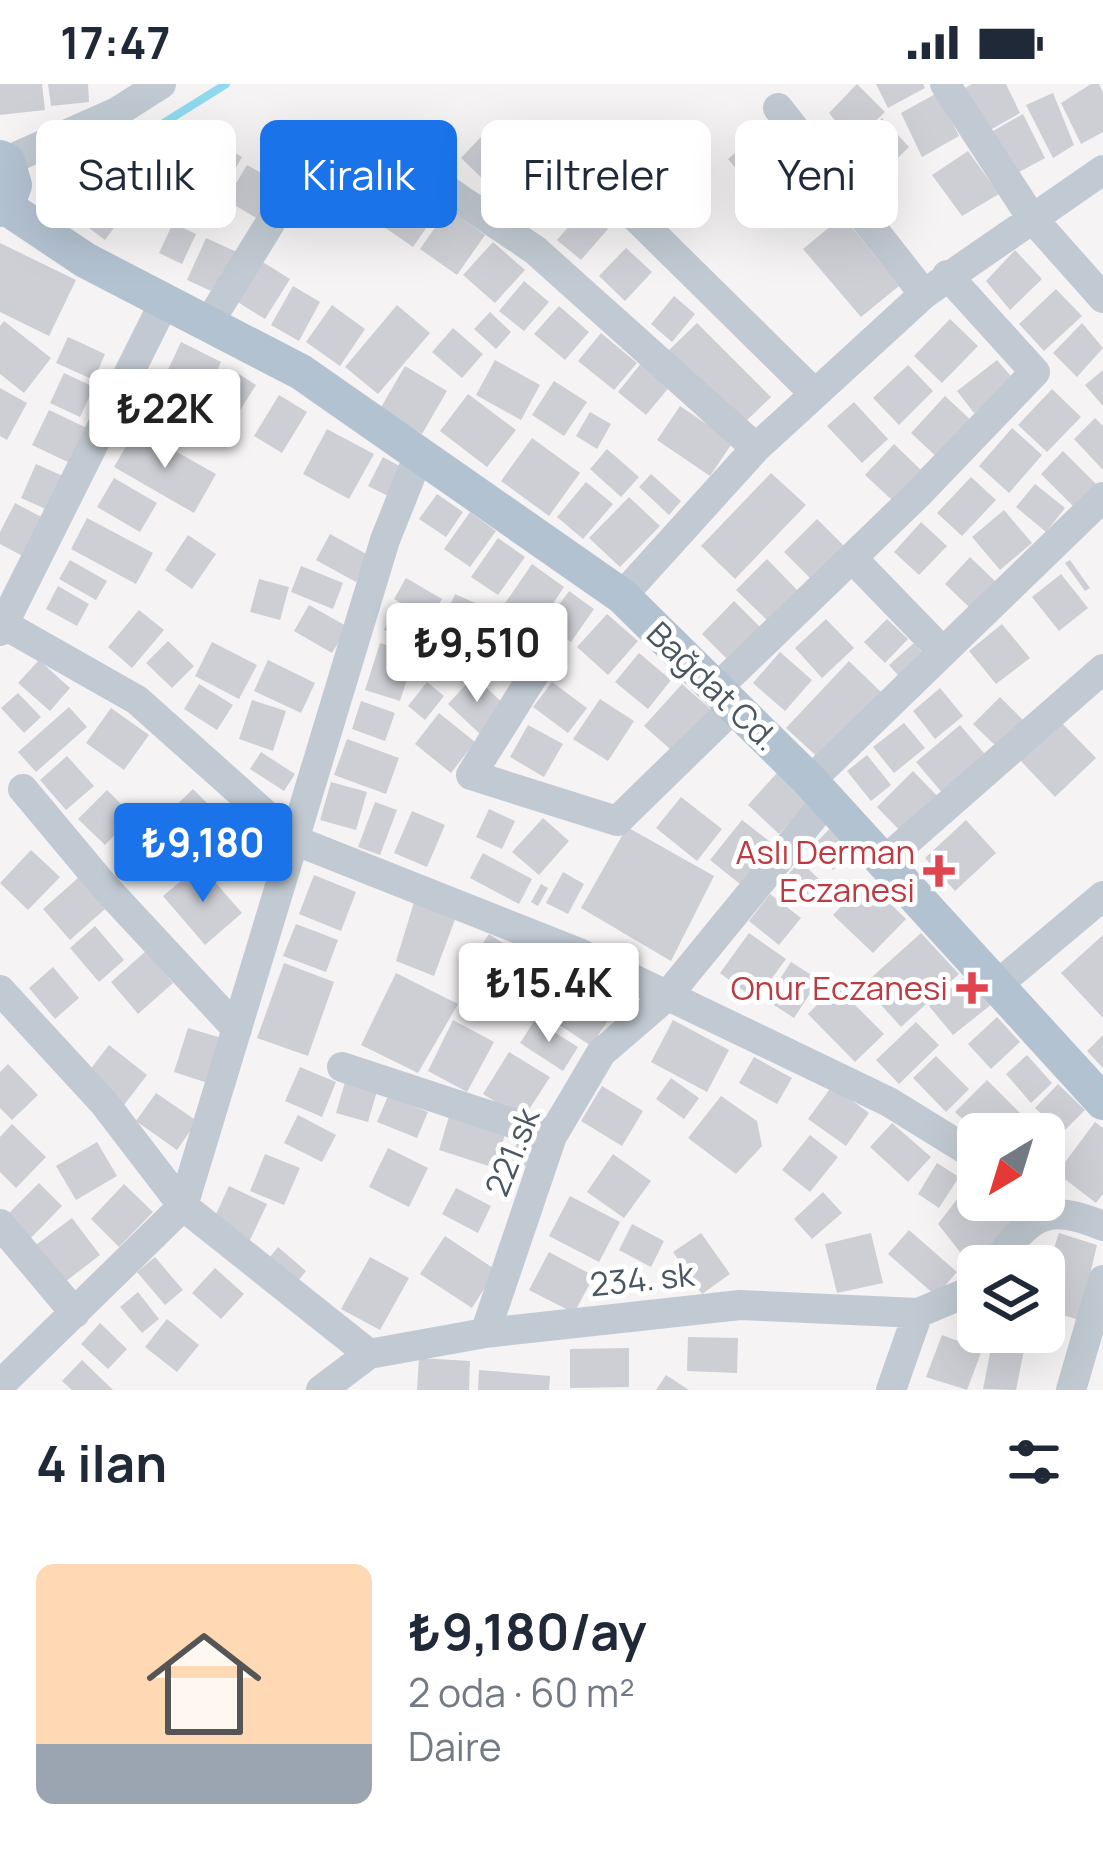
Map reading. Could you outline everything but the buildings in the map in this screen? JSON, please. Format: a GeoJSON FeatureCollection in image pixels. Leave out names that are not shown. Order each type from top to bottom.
{"type":"FeatureCollection","features":[{"type":"Feature","properties":{"kind":"main road","name":"Bağdat Cd."},"geometry":{"type":"LineString","coordinates":[[3,160],[14,185],[3,208],[85,260],[301,372],[622,596],[818,791],[1103,1102]]}},
{"type":"Feature","properties":{"kind":"street"},"geometry":{"type":"LineString","coordinates":[[3,160],[117,112],[161,84]]}},
{"type":"Feature","properties":{"kind":"street"},"geometry":{"type":"LineString","coordinates":[[945,84],[1031,217],[1103,298]]}},
{"type":"Feature","properties":{"kind":"street"},"geometry":{"type":"LineString","coordinates":[[544,660],[470,775],[617,821],[852,558],[1035,372],[936,284],[778,108]]}},
{"type":"Feature","properties":{"kind":"street"},"geometry":{"type":"LineString","coordinates":[[208,324],[309,160],[387,150],[535,250],[757,448]]}},
{"type":"Feature","properties":{"kind":"street"},"geometry":{"type":"LineString","coordinates":[[622,596],[757,448],[936,284],[1103,170]]}},
{"type":"Feature","properties":{"kind":"street"},"geometry":{"type":"LineString","coordinates":[[647,228],[815,394]]}},
{"type":"Feature","properties":{"kind":"street"},"geometry":{"type":"LineString","coordinates":[[165,302],[3,628],[136,700],[294,840],[579,953],[889,1102],[957,1144]]}},
{"type":"Feature","properties":{"kind":"street"},"geometry":{"type":"LineString","coordinates":[[0,1385],[183,1206],[385,540],[419,455]]}},
{"type":"Feature","properties":{"kind":"street","name":"221.sk"},"geometry":{"type":"LineString","coordinates":[[485,1333],[552,1136],[601,1053],[667,996],[818,791],[943,652],[1103,497]]}},
{"type":"Feature","properties":{"kind":"street"},"geometry":{"type":"LineString","coordinates":[[852,558],[943,652]]}},
{"type":"Feature","properties":{"kind":"street"},"geometry":{"type":"LineString","coordinates":[[884,862],[1103,669]]}},
{"type":"Feature","properties":{"kind":"street"},"geometry":{"type":"LineString","coordinates":[[23,789],[104,886],[237,1029]]}},
{"type":"Feature","properties":{"kind":"street"},"geometry":{"type":"LineString","coordinates":[[996,986],[1103,896]]}},
{"type":"Feature","properties":{"kind":"street"},"geometry":{"type":"LineString","coordinates":[[0,991],[104,1103],[183,1206],[369,1354]]}},
{"type":"Feature","properties":{"kind":"street"},"geometry":{"type":"LineString","coordinates":[[342,1066],[552,1136]]}},
{"type":"Feature","properties":{"kind":"street"},"geometry":{"type":"LineString","coordinates":[[1065,1208],[1103,1226]]}},
{"type":"Feature","properties":{"kind":"street"},"geometry":{"type":"LineString","coordinates":[[1009,1245],[1030,1221]]}},
{"type":"Feature","properties":{"kind":"street"},"geometry":{"type":"LineString","coordinates":[[0,1224],[75,1313]]}},
{"type":"Feature","properties":{"kind":"street"},"geometry":{"type":"LineString","coordinates":[[1071,1390],[1103,1280]]}},
{"type":"Feature","properties":{"kind":"street","name":"234. sk"},"geometry":{"type":"LineString","coordinates":[[321,1390],[369,1354],[485,1333],[740,1305],[918,1313],[957,1297]]}},
{"type":"Feature","properties":{"kind":"street"},"geometry":{"type":"LineString","coordinates":[[891,1390],[918,1313]]}},
{"type":"Feature","properties":{"kind":"waterway"},"geometry":{"type":"LineString","coordinates":[[169,120],[226,84]]}},
{"type":"Feature","properties":{"kind":"place","name":"Aslı Derman Eczanesi"},"geometry":{"type":"Point","coordinates":[939,871]}},
{"type":"Feature","properties":{"kind":"place","name":"Onur Eczanesi"},"geometry":{"type":"Point","coordinates":[972,988]}}]}
